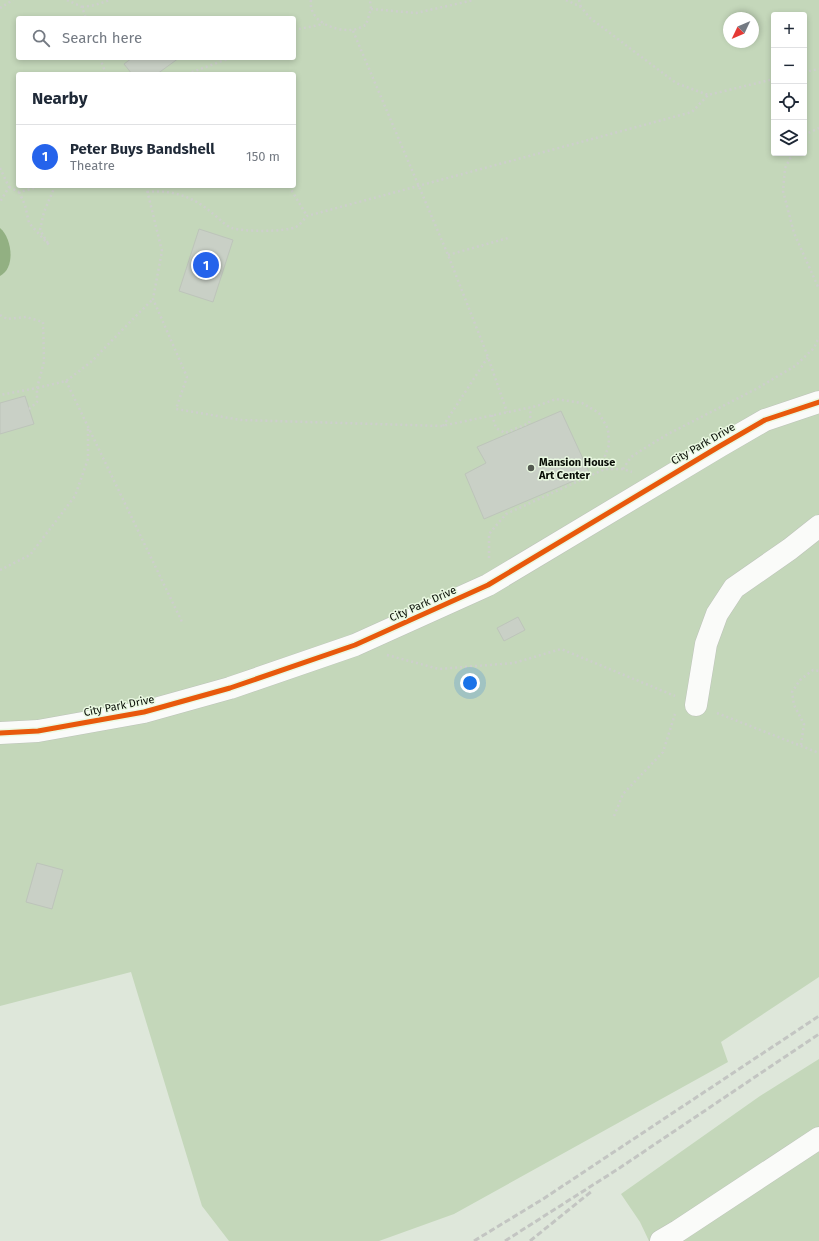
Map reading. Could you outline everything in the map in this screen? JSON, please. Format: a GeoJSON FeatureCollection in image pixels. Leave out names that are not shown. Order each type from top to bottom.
{"type":"FeatureCollection","features":[{"type":"Feature","properties":{"kind":"street","name":"City Park Drive"},"geometry":{"type":"LineString","coordinates":[[0,733],[38,731],[144,712],[230,688],[355,645],[488,585],[765,420],[819,402]]}},
{"type":"Feature","properties":{"kind":"street"},"geometry":{"type":"LineString","coordinates":[[689,702],[716,614],[734,588],[790,549],[819,526]]}},
{"type":"Feature","properties":{"kind":"street"},"geometry":{"type":"LineString","coordinates":[[661,1241],[819,1138]]}},
{"type":"Feature","properties":{"kind":"path"},"geometry":{"type":"LineString","coordinates":[[0,8],[13,0]]}},
{"type":"Feature","properties":{"kind":"path"},"geometry":{"type":"LineString","coordinates":[[67,0],[82,6],[95,5],[110,0]]}},
{"type":"Feature","properties":{"kind":"path"},"geometry":{"type":"LineString","coordinates":[[311,0],[311,10],[324,24],[336,30],[353,31],[366,25],[371,9],[370,0]]}},
{"type":"Feature","properties":{"kind":"path"},"geometry":{"type":"LineString","coordinates":[[371,9],[416,13],[474,0]]}},
{"type":"Feature","properties":{"kind":"path"},"geometry":{"type":"LineString","coordinates":[[566,0],[581,7]]}},
{"type":"Feature","properties":{"kind":"path"},"geometry":{"type":"LineString","coordinates":[[579,0],[581,7],[590,18],[676,83],[708,95]]}},
{"type":"Feature","properties":{"kind":"path"},"geometry":{"type":"LineString","coordinates":[[82,6],[85,16]]}},
{"type":"Feature","properties":{"kind":"path"},"geometry":{"type":"LineString","coordinates":[[296,30],[324,24]]}},
{"type":"Feature","properties":{"kind":"path"},"geometry":{"type":"LineString","coordinates":[[353,31],[448,255],[488,357],[507,412]]}},
{"type":"Feature","properties":{"kind":"path"},"geometry":{"type":"LineString","coordinates":[[101,60],[105,72]]}},
{"type":"Feature","properties":{"kind":"path"},"geometry":{"type":"LineString","coordinates":[[193,72],[225,60]]}},
{"type":"Feature","properties":{"kind":"path"},"geometry":{"type":"LineString","coordinates":[[807,71],[819,68]]}},
{"type":"Feature","properties":{"kind":"path"},"geometry":{"type":"LineString","coordinates":[[147,192],[160,190],[188,197],[202,204],[231,228],[278,230],[297,227],[307,216],[692,112],[708,95],[771,80]]}},
{"type":"Feature","properties":{"kind":"path"},"geometry":{"type":"LineString","coordinates":[[807,134],[819,128]]}},
{"type":"Feature","properties":{"kind":"path"},"geometry":{"type":"LineString","coordinates":[[791,156],[785,168],[783,191],[794,232],[819,290]]}},
{"type":"Feature","properties":{"kind":"path"},"geometry":{"type":"LineString","coordinates":[[0,168],[9,187],[19,192],[25,205],[29,223],[49,245],[40,230],[44,212],[54,188]]}},
{"type":"Feature","properties":{"kind":"path"},"geometry":{"type":"LineString","coordinates":[[0,202],[9,187]]}},
{"type":"Feature","properties":{"kind":"path"},"geometry":{"type":"LineString","coordinates":[[19,192],[34,188]]}},
{"type":"Feature","properties":{"kind":"path"},"geometry":{"type":"LineString","coordinates":[[146,188],[162,251],[153,299],[187,377],[176,409],[241,420],[442,426],[528,408],[556,398],[582,403],[599,414],[608,429],[609,444],[605,456],[605,469]]}},
{"type":"Feature","properties":{"kind":"path"},"geometry":{"type":"LineString","coordinates":[[290,188],[307,216]]}},
{"type":"Feature","properties":{"kind":"path"},"geometry":{"type":"LineString","coordinates":[[448,255],[508,238]]}},
{"type":"Feature","properties":{"kind":"path"},"geometry":{"type":"LineString","coordinates":[[0,395],[37,388],[66,380],[91,362],[153,299]]}},
{"type":"Feature","properties":{"kind":"path"},"geometry":{"type":"LineString","coordinates":[[0,315],[7,319],[26,317],[43,322],[44,362],[37,388],[36,402],[29,409]]}},
{"type":"Feature","properties":{"kind":"path"},"geometry":{"type":"LineString","coordinates":[[623,469],[631,457],[662,438],[756,389],[795,366],[814,348],[819,337]]}},
{"type":"Feature","properties":{"kind":"path"},"geometry":{"type":"LineString","coordinates":[[442,426],[488,357]]}},
{"type":"Feature","properties":{"kind":"path"},"geometry":{"type":"LineString","coordinates":[[66,380],[184,624]]}},
{"type":"Feature","properties":{"kind":"path"},"geometry":{"type":"LineString","coordinates":[[492,415],[496,428],[505,433],[529,423],[531,414],[528,408]]}},
{"type":"Feature","properties":{"kind":"path"},"geometry":{"type":"LineString","coordinates":[[0,570],[30,555],[55,520],[75,496],[88,459],[88,426]]}},
{"type":"Feature","properties":{"kind":"path"},"geometry":{"type":"LineString","coordinates":[[477,590],[490,568],[489,534],[506,514],[605,469],[623,469],[662,481]]}},
{"type":"Feature","properties":{"kind":"path"},"geometry":{"type":"LineString","coordinates":[[386,655],[439,668],[514,662],[561,649],[689,702],[819,753]]}},
{"type":"Feature","properties":{"kind":"path"},"geometry":{"type":"LineString","coordinates":[[802,746],[804,724],[794,705],[792,692],[800,680],[813,670],[819,671]]}},
{"type":"Feature","properties":{"kind":"path"},"geometry":{"type":"LineString","coordinates":[[614,816],[623,794],[663,752],[673,719],[689,702]]}},
{"type":"Feature","properties":{"kind":"shaded area"},"geometry":{"type":"Polygon","coordinates":[[[0,0],[819,0],[819,977],[721,1042],[728,1062],[454,1214],[379,1241],[229,1241],[202,1206],[131,972],[0,1006],[0,0]]]}},
{"type":"Feature","properties":{"kind":"shaded area"},"geometry":{"type":"Polygon","coordinates":[[[0,228],[9,245],[10,260],[5,272],[0,276],[0,228]]]}},
{"type":"Feature","properties":{"kind":"shaded area"},"geometry":{"type":"Polygon","coordinates":[[[819,1059],[819,1241],[649,1241],[640,1222],[621,1194],[760,1096],[819,1059]]]}},
{"type":"Feature","properties":{"kind":"building"},"geometry":{"type":"Polygon","coordinates":[[[129,60],[176,60],[160,72],[130,72],[124,64],[129,60]]]}},
{"type":"Feature","properties":{"kind":"building"},"geometry":{"type":"Polygon","coordinates":[[[199,229],[233,240],[213,302],[179,291],[199,229]]]}},
{"type":"Feature","properties":{"kind":"building"},"geometry":{"type":"Polygon","coordinates":[[[25,396],[34,424],[0,434],[0,403],[25,396]]]}},
{"type":"Feature","properties":{"kind":"building","name":"Mansion House Art Center"},"geometry":{"type":"Polygon","coordinates":[[[561,411],[590,474],[484,519],[465,474],[486,463],[477,447],[561,411]]]}},
{"type":"Feature","properties":{"kind":"building"},"geometry":{"type":"Polygon","coordinates":[[[518,617],[525,630],[504,641],[497,628],[518,617]]]}},
{"type":"Feature","properties":{"kind":"building"},"geometry":{"type":"Polygon","coordinates":[[[37,863],[63,870],[52,909],[26,902],[37,863]]]}},
{"type":"Feature","properties":{"kind":"railway"},"geometry":{"type":"LineString","coordinates":[[474,1241],[543,1199],[819,1016]]}},
{"type":"Feature","properties":{"kind":"railway"},"geometry":{"type":"LineString","coordinates":[[505,1241],[618,1169],[819,1034]]}},
{"type":"Feature","properties":{"kind":"railway"},"geometry":{"type":"LineString","coordinates":[[530,1241],[592,1191]]}},
{"type":"Feature","properties":{"kind":"cycle path"},"geometry":{"type":"LineString","coordinates":[[0,733],[38,731],[144,712],[230,688],[355,645],[488,585],[765,420],[819,402]]}},
{"type":"Feature","properties":{"kind":"place","name":"Peter Buys Bandshell"},"geometry":{"type":"Point","coordinates":[206,265]}},
{"type":"Feature","properties":{"kind":"place","name":"Mansion House Art Center"},"geometry":{"type":"Point","coordinates":[531,468]}}]}
